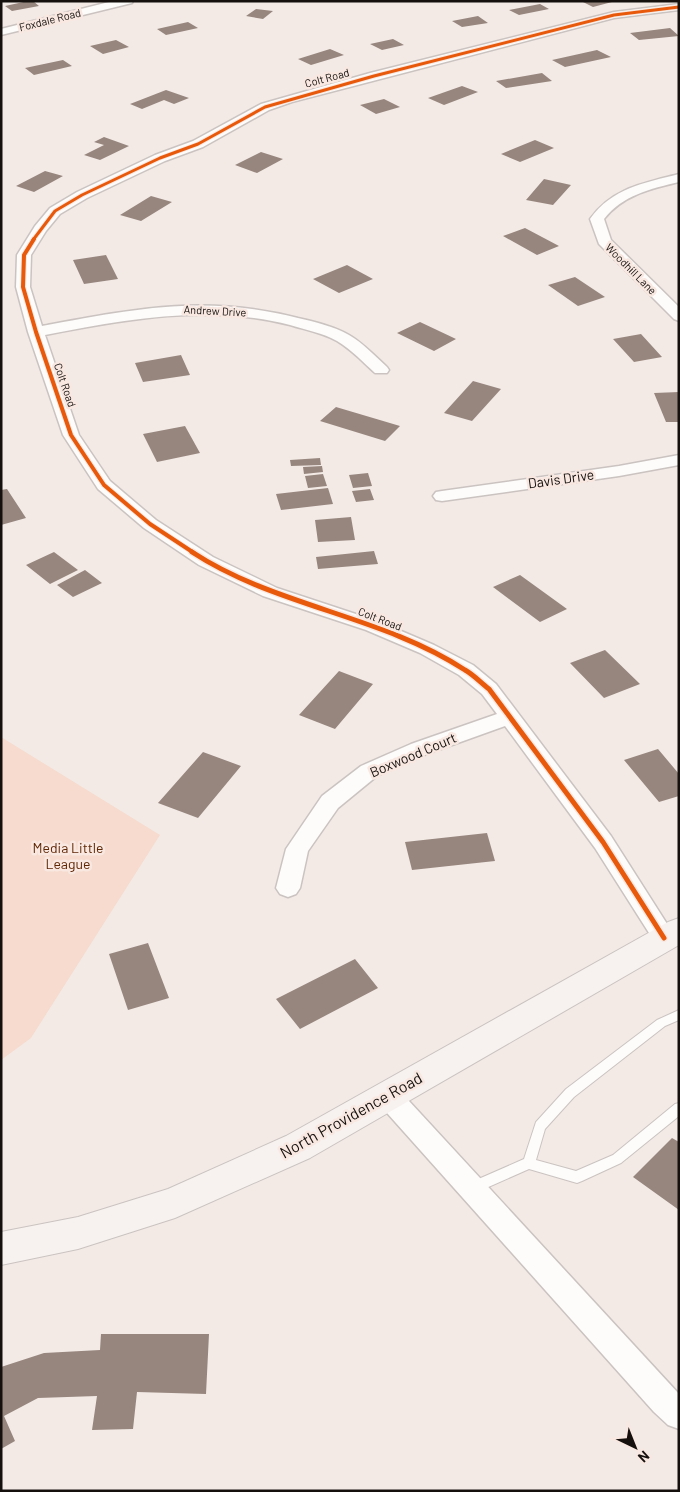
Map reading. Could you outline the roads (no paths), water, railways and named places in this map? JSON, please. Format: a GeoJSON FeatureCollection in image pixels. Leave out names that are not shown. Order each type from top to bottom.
{"type":"FeatureCollection","features":[{"type":"Feature","properties":{"kind":"main road","name":"North Providence Road"},"geometry":{"type":"LineString","coordinates":[[1,1249],[78,1233],[174,1202],[298,1146],[672,934]]}},
{"type":"Feature","properties":{"kind":"street","name":"Foxdale Road"},"geometry":{"type":"LineString","coordinates":[[1,32],[128,1]]}},
{"type":"Feature","properties":{"kind":"street","name":"Colt Road"},"geometry":{"type":"LineString","coordinates":[[672,934],[489,689],[466,670],[428,649],[373,626],[270,592],[206,561],[150,524],[104,485],[71,435],[36,332],[23,287],[24,255],[40,229],[55,211],[82,195],[160,158],[198,144],[265,107],[288,99],[614,15],[679,7]]}},
{"type":"Feature","properties":{"kind":"street","name":"Woodhill Lane"},"geometry":{"type":"LineString","coordinates":[[679,178],[620,195],[606,204],[597,219],[604,241],[679,316]]}},
{"type":"Feature","properties":{"kind":"street","name":"Andrew Drive"},"geometry":{"type":"LineString","coordinates":[[36,332],[152,311],[188,308],[235,310],[281,316],[348,341],[381,370]]}},
{"type":"Feature","properties":{"kind":"street","name":"Davis Drive"},"geometry":{"type":"LineString","coordinates":[[442,496],[619,471],[679,460]]}},
{"type":"Feature","properties":{"kind":"street","name":"Boxwood Court"},"geometry":{"type":"LineString","coordinates":[[288,888],[298,849],[330,802],[370,771],[419,750],[509,717]]}},
{"type":"Feature","properties":{"kind":"street"},"geometry":{"type":"LineString","coordinates":[[388,1096],[665,1402],[679,1414]]}},
{"type":"Feature","properties":{"kind":"lane"},"geometry":{"type":"LineString","coordinates":[[529,1163],[540,1126],[570,1093],[661,1022],[679,1015]]}},
{"type":"Feature","properties":{"kind":"lane"},"geometry":{"type":"LineString","coordinates":[[472,1188],[529,1163],[577,1177],[617,1159],[679,1108]]}},
{"type":"Feature","properties":{"kind":"park label","name":"Media Little League"},"geometry":{"type":"Point","coordinates":[68,856]}}]}
